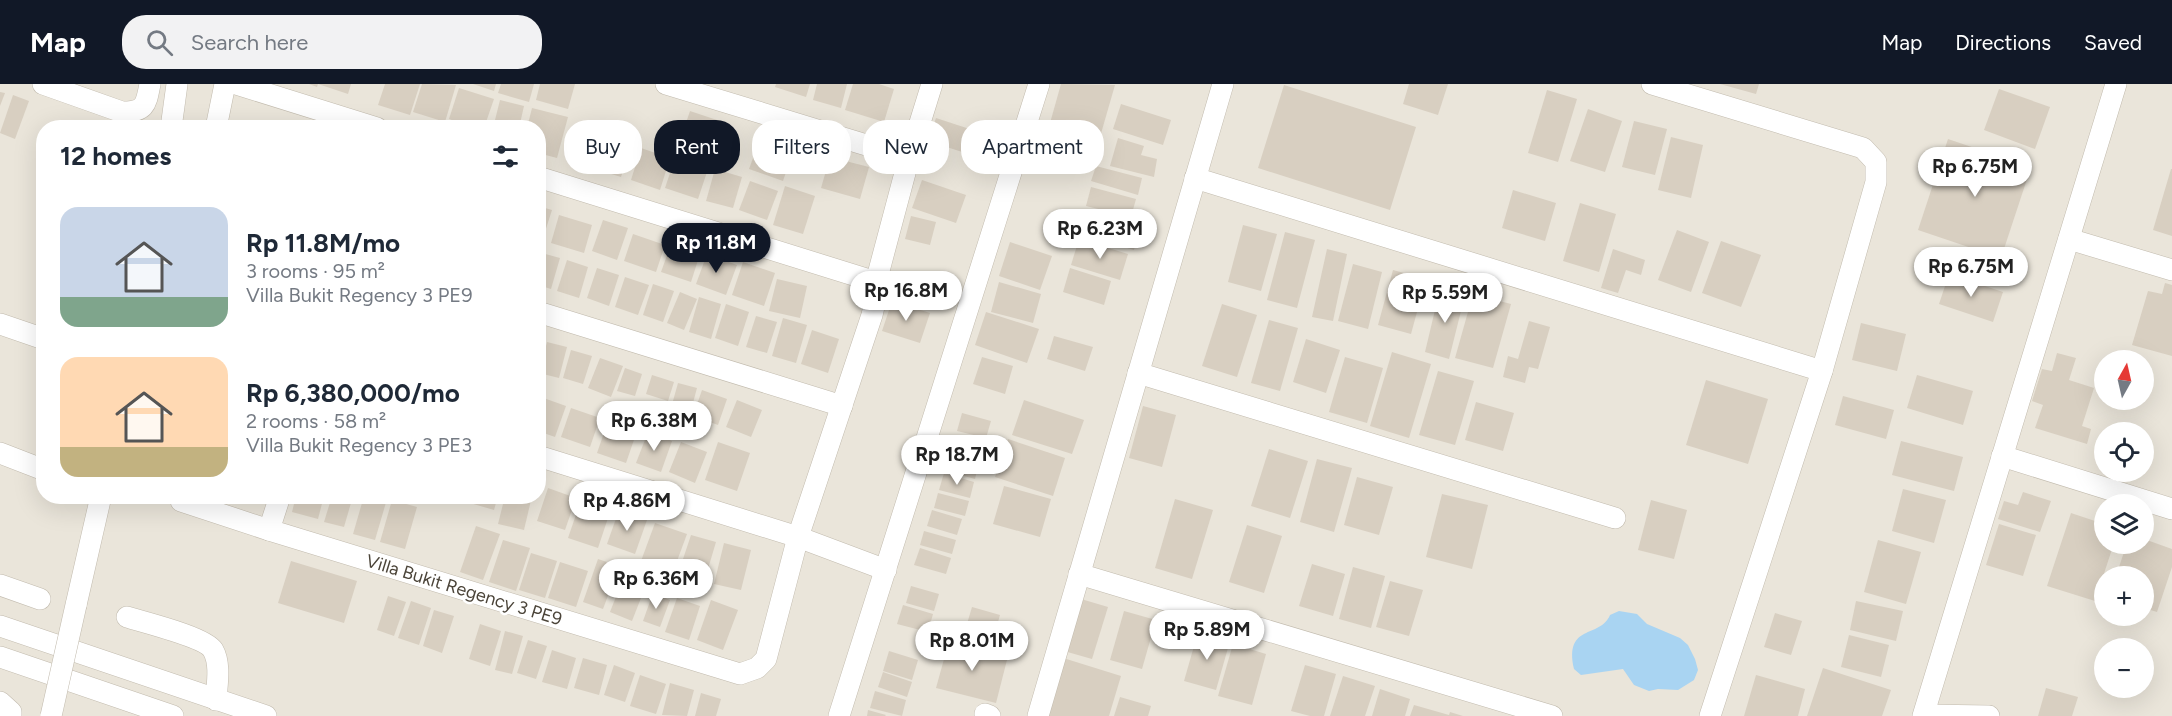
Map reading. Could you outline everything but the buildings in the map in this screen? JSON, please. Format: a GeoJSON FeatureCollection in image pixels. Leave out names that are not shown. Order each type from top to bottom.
{"type":"FeatureCollection","features":[{"type":"Feature","properties":{"kind":"street"},"geometry":{"type":"LineString","coordinates":[[43,84],[122,112],[134,112],[146,104],[150,84]]}},
{"type":"Feature","properties":{"kind":"street"},"geometry":{"type":"LineString","coordinates":[[172,120],[177,84]]}},
{"type":"Feature","properties":{"kind":"street"},"geometry":{"type":"LineString","coordinates":[[218,120],[225,84]]}},
{"type":"Feature","properties":{"kind":"street"},"geometry":{"type":"LineString","coordinates":[[236,84],[351,120]]}},
{"type":"Feature","properties":{"kind":"street"},"geometry":{"type":"LineString","coordinates":[[666,84],[863,144]]}},
{"type":"Feature","properties":{"kind":"street","name":"Villa Bukit Regency 3 PE9"},"geometry":{"type":"LineString","coordinates":[[921,120],[932,84]]}},
{"type":"Feature","properties":{"kind":"street"},"geometry":{"type":"LineString","coordinates":[[839,716],[1039,84]]}},
{"type":"Feature","properties":{"kind":"street"},"geometry":{"type":"LineString","coordinates":[[1038,716],[1223,84]]}},
{"type":"Feature","properties":{"kind":"street"},"geometry":{"type":"LineString","coordinates":[[1652,84],[1863,148],[1876,162],[1876,182],[1822,370],[1710,716]]}},
{"type":"Feature","properties":{"kind":"street"},"geometry":{"type":"LineString","coordinates":[[1989,716],[1923,715],[2116,84]]}},
{"type":"Feature","properties":{"kind":"street","name":"Villa Bukit Regency 3 PE9"},"geometry":{"type":"LineString","coordinates":[[190,504],[740,674],[758,668],[766,659],[798,537],[872,315],[876,297],[876,282],[905,174]]}},
{"type":"Feature","properties":{"kind":"street"},"geometry":{"type":"LineString","coordinates":[[1195,178],[1822,370]]}},
{"type":"Feature","properties":{"kind":"street"},"geometry":{"type":"LineString","coordinates":[[546,179],[876,282]]}},
{"type":"Feature","properties":{"kind":"street"},"geometry":{"type":"LineString","coordinates":[[2069,239],[2172,270]]}},
{"type":"Feature","properties":{"kind":"street"},"geometry":{"type":"LineString","coordinates":[[546,314],[842,406]]}},
{"type":"Feature","properties":{"kind":"street"},"geometry":{"type":"LineString","coordinates":[[0,324],[36,336]]}},
{"type":"Feature","properties":{"kind":"street"},"geometry":{"type":"LineString","coordinates":[[1138,374],[1615,518]]}},
{"type":"Feature","properties":{"kind":"street"},"geometry":{"type":"LineString","coordinates":[[0,453],[36,467]]}},
{"type":"Feature","properties":{"kind":"street"},"geometry":{"type":"LineString","coordinates":[[2002,456],[2172,509]]}},
{"type":"Feature","properties":{"kind":"street"},"geometry":{"type":"LineString","coordinates":[[546,458],[798,537],[886,570]]}},
{"type":"Feature","properties":{"kind":"street"},"geometry":{"type":"LineString","coordinates":[[51,716],[99,504]]}},
{"type":"Feature","properties":{"kind":"street"},"geometry":{"type":"LineString","coordinates":[[269,530],[277,504]]}},
{"type":"Feature","properties":{"kind":"street"},"geometry":{"type":"LineString","coordinates":[[1079,574],[1552,716]]}},
{"type":"Feature","properties":{"kind":"street"},"geometry":{"type":"LineString","coordinates":[[0,585],[40,599]]}},
{"type":"Feature","properties":{"kind":"street"},"geometry":{"type":"LineString","coordinates":[[127,617],[198,639],[212,648],[218,675],[216,700]]}},
{"type":"Feature","properties":{"kind":"street"},"geometry":{"type":"LineString","coordinates":[[0,626],[266,716]]}},
{"type":"Feature","properties":{"kind":"street"},"geometry":{"type":"LineString","coordinates":[[0,657],[172,716]]}},
{"type":"Feature","properties":{"kind":"street"},"geometry":{"type":"LineString","coordinates":[[0,702],[11,712],[11,716]]}},
{"type":"Feature","properties":{"kind":"shaded area"},"geometry":{"type":"Polygon","coordinates":[[[0,84],[2172,84],[2172,716],[0,716],[0,84]]]}},
{"type":"Feature","properties":{"kind":"water"},"geometry":{"type":"Polygon","coordinates":[[[1619,611],[1637,614],[1647,624],[1680,638],[1688,645],[1698,670],[1694,680],[1678,690],[1649,691],[1634,685],[1623,669],[1581,675],[1574,669],[1572,654],[1578,638],[1599,627],[1610,615],[1619,611]]]}}]}
